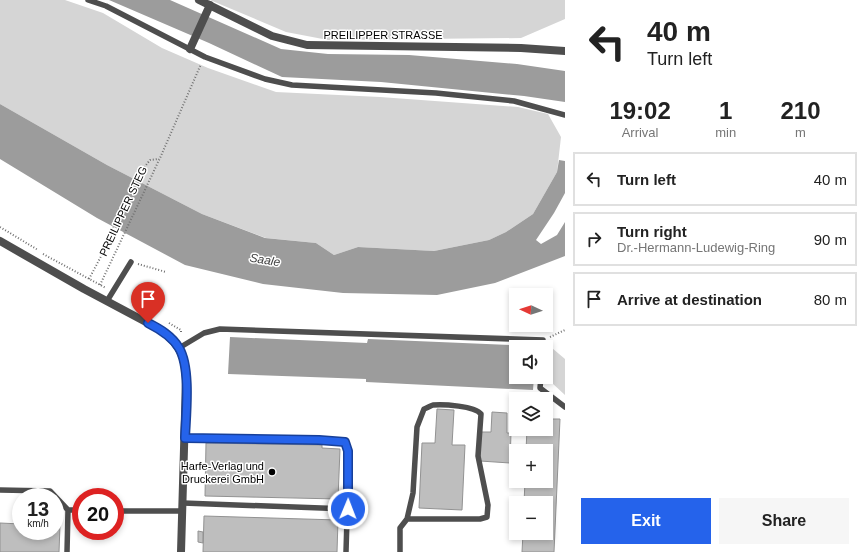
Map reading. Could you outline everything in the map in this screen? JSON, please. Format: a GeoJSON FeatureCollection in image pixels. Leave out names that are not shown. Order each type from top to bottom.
{"type":"FeatureCollection","features":[{"type":"Feature","properties":{"kind":"street","name":"PREILIPPER STRASSE"},"geometry":{"type":"LineString","coordinates":[[199,0],[208,9],[272,36],[307,45],[520,48],[565,51]]}},
{"type":"Feature","properties":{"kind":"street"},"geometry":{"type":"LineString","coordinates":[[192,46],[208,9]]}},
{"type":"Feature","properties":{"kind":"street"},"geometry":{"type":"LineString","coordinates":[[0,241],[84,289],[161,330],[170,337],[179,348],[185,363],[186,380],[181,552]]}},
{"type":"Feature","properties":{"kind":"lane"},"geometry":{"type":"LineString","coordinates":[[88,0],[106,6],[192,46],[204,57],[265,79],[292,85],[436,93],[514,101],[565,115]]}},
{"type":"Feature","properties":{"kind":"lane"},"geometry":{"type":"LineString","coordinates":[[107,301],[131,262]]}},
{"type":"Feature","properties":{"kind":"lane"},"geometry":{"type":"LineString","coordinates":[[179,348],[204,332],[220,329],[543,340]]}},
{"type":"Feature","properties":{"kind":"lane"},"geometry":{"type":"LineString","coordinates":[[540,384],[540,388],[565,407]]}},
{"type":"Feature","properties":{"kind":"lane"},"geometry":{"type":"LineString","coordinates":[[400,552],[400,528],[407,519],[413,493],[418,427],[424,409],[433,405],[468,407],[478,410],[481,414],[478,456],[488,506],[487,517],[480,519],[407,519]]}},
{"type":"Feature","properties":{"kind":"lane"},"geometry":{"type":"LineString","coordinates":[[185,438],[319,440],[345,442],[348,451],[346,552]]}},
{"type":"Feature","properties":{"kind":"lane"},"geometry":{"type":"LineString","coordinates":[[0,490],[50,491],[68,510],[67,552]]}},
{"type":"Feature","properties":{"kind":"lane"},"geometry":{"type":"LineString","coordinates":[[124,510],[183,507],[348,509]]}},
{"type":"Feature","properties":{"kind":"path","name":"PREILIPPER STEG"},"geometry":{"type":"LineString","coordinates":[[100,285],[160,159],[204,57]]}},
{"type":"Feature","properties":{"kind":"path"},"geometry":{"type":"LineString","coordinates":[[135,179],[150,160],[160,159]]}},
{"type":"Feature","properties":{"kind":"path"},"geometry":{"type":"LineString","coordinates":[[0,226],[40,252],[113,292]]}},
{"type":"Feature","properties":{"kind":"path"},"geometry":{"type":"LineString","coordinates":[[84,289],[106,247],[113,227]]}},
{"type":"Feature","properties":{"kind":"path"},"geometry":{"type":"LineString","coordinates":[[131,262],[166,272]]}},
{"type":"Feature","properties":{"kind":"path"},"geometry":{"type":"LineString","coordinates":[[167,322],[181,330]]}},
{"type":"Feature","properties":{"kind":"path"},"geometry":{"type":"LineString","coordinates":[[543,340],[565,330]]}},
{"type":"Feature","properties":{"kind":"shaded area"},"geometry":{"type":"Polygon","coordinates":[[[0,0],[65,0],[103,13],[162,48],[208,68],[276,92],[380,97],[518,107],[548,114],[561,137],[557,172],[533,214],[506,232],[489,240],[434,251],[358,247],[334,255],[316,243],[266,238],[202,214],[107,165],[0,104],[0,0]]]}},
{"type":"Feature","properties":{"kind":"shaded area"},"geometry":{"type":"Polygon","coordinates":[[[210,0],[565,0],[565,19],[521,38],[328,40],[286,32],[210,0]]]}},
{"type":"Feature","properties":{"kind":"shaded area"},"geometry":{"type":"Polygon","coordinates":[[[553,349],[565,359],[565,395],[553,384],[553,349]]]}},
{"type":"Feature","properties":{"kind":"water"},"geometry":{"type":"Polygon","coordinates":[[[109,0],[170,0],[281,49],[328,54],[409,55],[517,64],[565,71],[565,102],[524,96],[381,82],[282,77],[209,43],[109,0]]]}},
{"type":"Feature","properties":{"kind":"water","name":"Saale"},"geometry":{"type":"Polygon","coordinates":[[[0,104],[107,165],[202,214],[265,238],[316,243],[334,255],[358,247],[434,251],[489,240],[506,232],[533,214],[557,172],[559,160],[565,161],[565,193],[536,240],[541,244],[557,235],[565,222],[565,256],[495,283],[437,295],[343,293],[263,284],[185,265],[97,218],[0,159],[0,104]]]}},
{"type":"Feature","properties":{"kind":"water"},"geometry":{"type":"Polygon","coordinates":[[[230,337],[367,343],[368,339],[509,345],[509,384],[533,384],[533,390],[366,382],[366,379],[228,374],[230,337]]]}},
{"type":"Feature","properties":{"kind":"building"},"geometry":{"type":"Polygon","coordinates":[[[437,409],[454,410],[452,445],[465,445],[462,510],[419,508],[422,443],[435,443],[437,409]]]}},
{"type":"Feature","properties":{"kind":"building"},"geometry":{"type":"Polygon","coordinates":[[[492,412],[507,413],[507,433],[509,433],[509,436],[511,436],[511,444],[509,444],[509,463],[480,461],[481,432],[491,432],[492,412]]]}},
{"type":"Feature","properties":{"kind":"building"},"geometry":{"type":"Polygon","coordinates":[[[553,419],[560,419],[554,552],[522,552],[523,540],[553,540],[553,496],[524,496],[525,488],[553,488],[553,444],[526,444],[527,436],[553,436],[553,419]]]}},
{"type":"Feature","properties":{"kind":"building","name":"Harfe-Verlag und Druckerei GmbH"},"geometry":{"type":"Polygon","coordinates":[[[206,443],[322,445],[322,448],[340,449],[338,499],[205,496],[206,443]]]}},
{"type":"Feature","properties":{"kind":"building"},"geometry":{"type":"Polygon","coordinates":[[[204,516],[338,520],[337,552],[203,552],[204,516]]]}},
{"type":"Feature","properties":{"kind":"building"},"geometry":{"type":"Polygon","coordinates":[[[0,523],[12,524],[12,540],[59,540],[59,552],[0,552],[0,523]]]}},
{"type":"Feature","properties":{"kind":"building"},"geometry":{"type":"Polygon","coordinates":[[[198,531],[203,532],[203,543],[198,542],[198,531]]]}},
{"type":"Feature","properties":{"kind":"place","name":"Harfe-Verlag und Druckerei GmbH"},"geometry":{"type":"Point","coordinates":[272,472]}},
{"type":"Feature","properties":{"kind":"route"},"geometry":{"type":"LineString","coordinates":[[148,323],[170,337],[179,348],[185,363],[185,438],[331,440],[345,442],[348,451],[348,509]]}}]}
